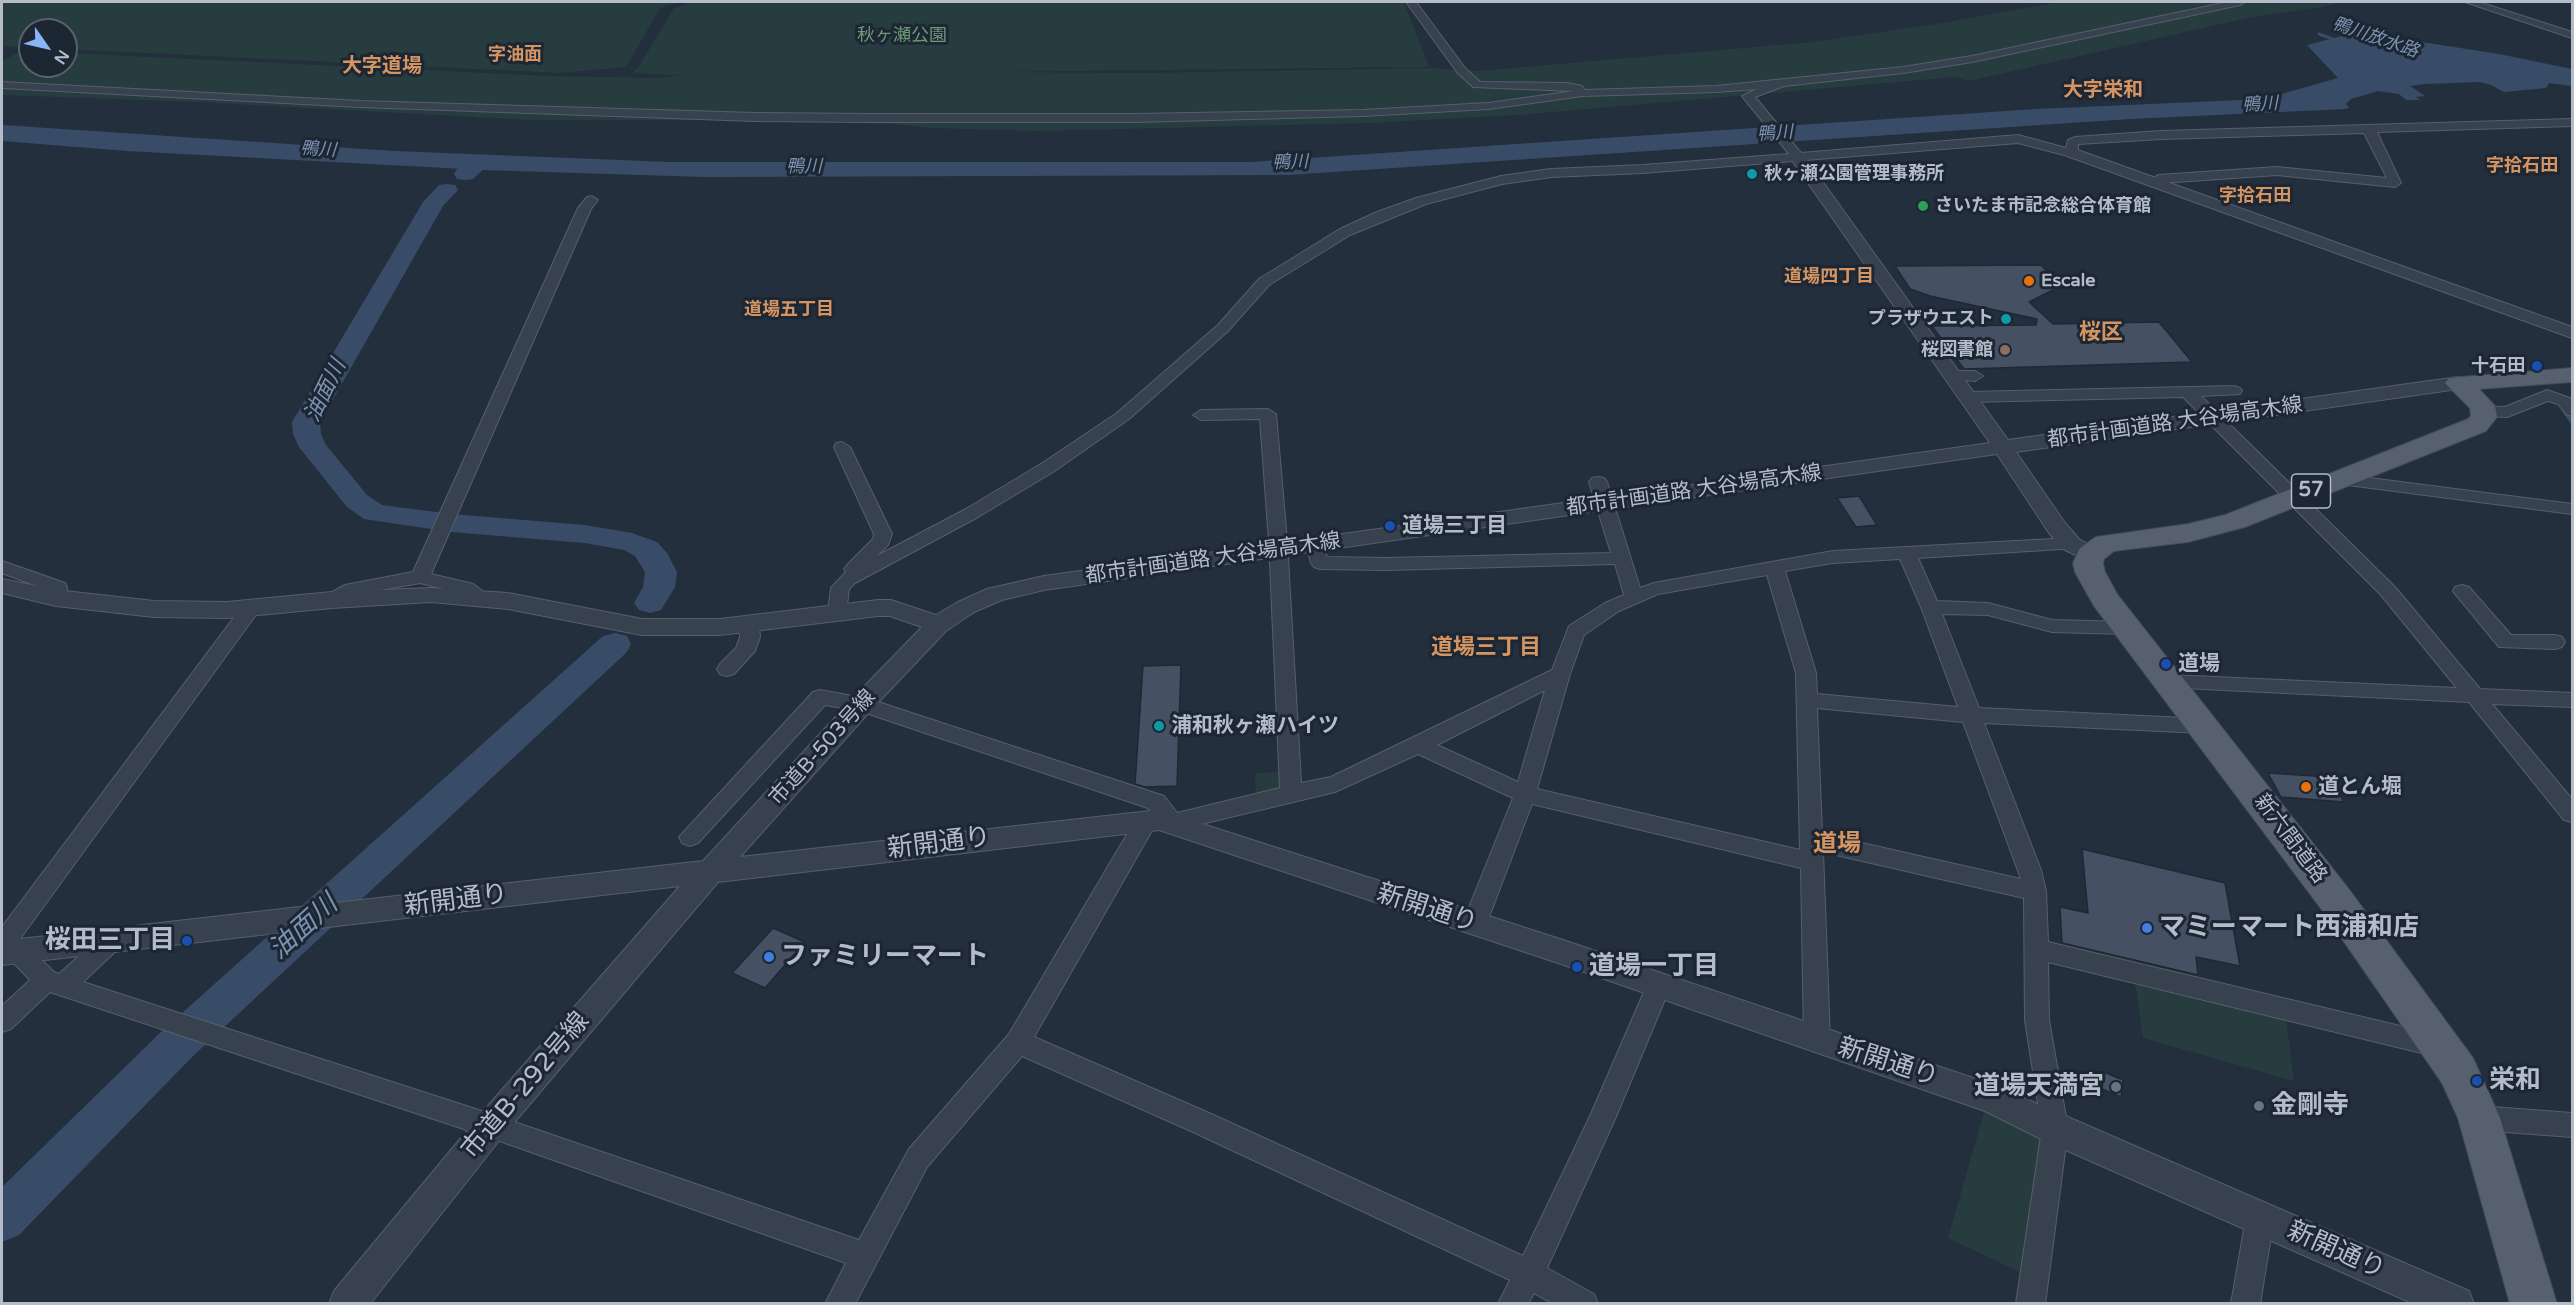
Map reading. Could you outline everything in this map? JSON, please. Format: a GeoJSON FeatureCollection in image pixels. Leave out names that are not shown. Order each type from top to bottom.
{"type":"FeatureCollection","features":[{"type":"Feature","properties":{"kind":"main road"},"geometry":{"type":"LineString","coordinates":[[2458,383],[2572,375]]}},
{"type":"Feature","properties":{"kind":"main road"},"geometry":{"type":"LineString","coordinates":[[2458,383],[2474,397],[2483,411]]}},
{"type":"Feature","properties":{"kind":"main road","name":"57"},"geometry":{"type":"LineString","coordinates":[[2081,550],[2106,543],[2208,530],[2295,498],[2477,425],[2482,421],[2483,411]]}},
{"type":"Feature","properties":{"kind":"main road","name":"新六間道路"},"geometry":{"type":"LineString","coordinates":[[2081,550],[2090,572],[2127,628],[2205,726],[2443,1047],[2470,1092],[2480,1118],[2534,1304]]}},
{"type":"Feature","properties":{"kind":"street"},"geometry":{"type":"LineString","coordinates":[[1411,2],[1465,74],[1478,86],[1567,86],[1578,88],[1582,93]]}},
{"type":"Feature","properties":{"kind":"street"},"geometry":{"type":"LineString","coordinates":[[2,85],[370,104],[755,117],[1134,118],[1385,112],[1489,106],[1582,93],[1693,90],[1782,83],[1904,70],[1972,59],[2240,2]]}},
{"type":"Feature","properties":{"kind":"street"},"geometry":{"type":"LineString","coordinates":[[2470,2],[2572,35]]}},
{"type":"Feature","properties":{"kind":"street"},"geometry":{"type":"LineString","coordinates":[[1782,83],[1749,94],[1750,100],[1796,155],[1969,397],[2057,528],[2081,550]]}},
{"type":"Feature","properties":{"kind":"street"},"geometry":{"type":"LineString","coordinates":[[2072,153],[2072,143],[2075,141],[2247,130],[2572,123]]}},
{"type":"Feature","properties":{"kind":"street"},"geometry":{"type":"LineString","coordinates":[[2152,182],[2159,179],[2277,171],[2395,183],[2371,132],[2366,128]]}},
{"type":"Feature","properties":{"kind":"street"},"geometry":{"type":"LineString","coordinates":[[848,579],[972,513],[1047,468],[1123,416],[1223,328],[1264,282],[1345,232],[1382,214],[1501,180],[1540,174],[1642,169],[2018,139],[2072,153],[2572,333]]}},
{"type":"Feature","properties":{"kind":"street"},"geometry":{"type":"LineString","coordinates":[[420,577],[585,208],[592,200]]}},
{"type":"Feature","properties":{"kind":"street"},"geometry":{"type":"LineString","coordinates":[[1954,376],[1975,376]]}},
{"type":"Feature","properties":{"kind":"street","name":"都市計画道路 大谷場高木線"},"geometry":{"type":"LineString","coordinates":[[938,625],[966,607],[1018,587],[2458,383]]}},
{"type":"Feature","properties":{"kind":"street"},"geometry":{"type":"LineString","coordinates":[[1969,397],[2234,391]]}},
{"type":"Feature","properties":{"kind":"street"},"geometry":{"type":"LineString","coordinates":[[2188,393],[2388,591],[2572,814]]}},
{"type":"Feature","properties":{"kind":"street"},"geometry":{"type":"LineString","coordinates":[[2483,411],[2508,412],[2547,395],[2564,401],[2572,411]]}},
{"type":"Feature","properties":{"kind":"street"},"geometry":{"type":"LineString","coordinates":[[1202,415],[1268,414],[1292,793]]}},
{"type":"Feature","properties":{"kind":"street"},"geometry":{"type":"LineString","coordinates":[[837,612],[840,588],[854,567],[882,541],[883,534],[842,447]]}},
{"type":"Feature","properties":{"kind":"street"},"geometry":{"type":"LineString","coordinates":[[2338,479],[2572,509]]}},
{"type":"Feature","properties":{"kind":"street"},"geometry":{"type":"LineString","coordinates":[[1598,482],[1634,597]]}},
{"type":"Feature","properties":{"kind":"street"},"geometry":{"type":"LineString","coordinates":[[1315,545],[1320,563],[1386,564],[1622,558]]}},
{"type":"Feature","properties":{"kind":"street"},"geometry":{"type":"LineString","coordinates":[[1474,925],[1525,794],[1560,674],[1576,631],[1612,607],[1654,590],[1833,557],[2081,550]]}},
{"type":"Feature","properties":{"kind":"street"},"geometry":{"type":"LineString","coordinates":[[1906,554],[1930,607],[1969,716],[2030,870],[2035,891],[2037,1020],[2055,1129],[2030,1304]]}},
{"type":"Feature","properties":{"kind":"street"},"geometry":{"type":"LineString","coordinates":[[2,567],[58,587],[56,598]]}},
{"type":"Feature","properties":{"kind":"street"},"geometry":{"type":"LineString","coordinates":[[1774,567],[1806,674],[1817,1040]]}},
{"type":"Feature","properties":{"kind":"street"},"geometry":{"type":"LineString","coordinates":[[332,600],[352,589],[420,577],[466,588],[478,597]]}},
{"type":"Feature","properties":{"kind":"street"},"geometry":{"type":"LineString","coordinates":[[2,586],[56,598],[154,609],[251,608],[332,600],[431,595],[478,597],[642,627],[692,628],[749,624],[866,608],[891,608],[938,625]]}},
{"type":"Feature","properties":{"kind":"street"},"geometry":{"type":"LineString","coordinates":[[2462,591],[2506,642],[2555,642]]}},
{"type":"Feature","properties":{"kind":"street"},"geometry":{"type":"LineString","coordinates":[[1930,607],[1988,609],[2052,626],[2127,628]]}},
{"type":"Feature","properties":{"kind":"street"},"geometry":{"type":"LineString","coordinates":[[7,950],[251,608]]}},
{"type":"Feature","properties":{"kind":"street"},"geometry":{"type":"LineString","coordinates":[[727,669],[745,651],[750,637],[749,624]]}},
{"type":"Feature","properties":{"kind":"street","name":"市道B-503号線"},"geometry":{"type":"LineString","coordinates":[[710,872],[862,704],[938,625]]}},
{"type":"Feature","properties":{"kind":"street"},"geometry":{"type":"LineString","coordinates":[[1159,821],[1335,784],[1560,674]]}},
{"type":"Feature","properties":{"kind":"street"},"geometry":{"type":"LineString","coordinates":[[2170,682],[2572,700]]}},
{"type":"Feature","properties":{"kind":"street"},"geometry":{"type":"LineString","coordinates":[[690,837],[820,697],[862,704],[1155,802],[1159,821],[1018,1042],[918,1158],[839,1304]]}},
{"type":"Feature","properties":{"kind":"street"},"geometry":{"type":"LineString","coordinates":[[1807,700],[1969,716],[2205,726]]}},
{"type":"Feature","properties":{"kind":"street"},"geometry":{"type":"LineString","coordinates":[[1418,745],[1525,794],[1813,852],[2035,891]]}},
{"type":"Feature","properties":{"kind":"street","name":"新開通り"},"geometry":{"type":"LineString","coordinates":[[110,942],[1159,821],[1659,985],[1994,1100],[2055,1129],[2456,1304]]}},
{"type":"Feature","properties":{"kind":"street","name":"市道B-292号線"},"geometry":{"type":"LineString","coordinates":[[347,1304],[491,1126],[710,872]]}},
{"type":"Feature","properties":{"kind":"street"},"geometry":{"type":"LineString","coordinates":[[7,950],[110,942]]}},
{"type":"Feature","properties":{"kind":"street"},"geometry":{"type":"LineString","coordinates":[[2,1021],[110,942]]}},
{"type":"Feature","properties":{"kind":"street"},"geometry":{"type":"LineString","coordinates":[[2035,949],[2443,1047]]}},
{"type":"Feature","properties":{"kind":"street"},"geometry":{"type":"LineString","coordinates":[[7,950],[54,983],[491,1126],[865,1256]]}},
{"type":"Feature","properties":{"kind":"street"},"geometry":{"type":"LineString","coordinates":[[1512,1304],[1529,1274],[1602,1119],[1659,985]]}},
{"type":"Feature","properties":{"kind":"street"},"geometry":{"type":"LineString","coordinates":[[1018,1042],[1200,1122],[1529,1274],[1584,1304]]}},
{"type":"Feature","properties":{"kind":"street"},"geometry":{"type":"LineString","coordinates":[[2480,1118],[2572,1125]]}},
{"type":"Feature","properties":{"kind":"street"},"geometry":{"type":"LineString","coordinates":[[2246,1304],[2259,1218]]}},
{"type":"Feature","properties":{"kind":"green space"},"geometry":{"type":"Polygon","coordinates":[[[2,2],[680,2],[660,8],[626,67],[559,73],[78,50],[78,18],[18,18],[18,47],[2,46],[2,2]]]}},
{"type":"Feature","properties":{"kind":"green space","name":"秋ヶ瀬公園"},"geometry":{"type":"Polygon","coordinates":[[[693,2],[1404,2],[1429,67],[992,72],[1143,73],[1431,68],[1478,71],[1814,42],[2060,2],[2342,2],[2317,8],[2252,17],[1969,81],[1954,77],[1518,115],[1370,123],[1038,131],[765,120],[532,120],[196,102],[2,95],[2,61],[18,53],[18,78],[78,78],[78,54],[550,76],[662,78],[682,75],[633,73],[674,8],[693,2]]]}},
{"type":"Feature","properties":{"kind":"green space"},"geometry":{"type":"Polygon","coordinates":[[[1284,772],[1284,780],[1276,789],[1256,798],[1255,773],[1284,772]]]}},
{"type":"Feature","properties":{"kind":"green space"},"geometry":{"type":"Polygon","coordinates":[[[2135,981],[2286,1018],[2294,1081],[2143,1038],[2135,981]]]}},
{"type":"Feature","properties":{"kind":"green space"},"geometry":{"type":"Polygon","coordinates":[[[1985,1109],[2033,1132],[2045,1150],[2022,1273],[1948,1238],[1985,1109]]]}},
{"type":"Feature","properties":{"kind":"water","name":"鴨川"},"geometry":{"type":"Polygon","coordinates":[[[2357,32],[2499,54],[2572,69],[2572,86],[2549,83],[2546,88],[2504,92],[2480,82],[2424,84],[2410,86],[2425,96],[2416,97],[2420,100],[2406,100],[2399,94],[2378,91],[2351,99],[2346,104],[2349,108],[2345,109],[2130,119],[1288,175],[705,177],[483,170],[127,151],[2,141],[2,125],[394,151],[669,162],[1250,162],[2036,109],[2264,99],[2338,78],[2307,45],[2357,32]]]}},
{"type":"Feature","properties":{"kind":"building","name":"プラザウエスト"},"geometry":{"type":"Polygon","coordinates":[[[2041,265],[2061,286],[2029,302],[2053,324],[2159,322],[2192,362],[1964,369],[1932,326],[2036,325],[2037,319],[1930,296],[1910,289],[1895,266],[2041,265]]]}},
{"type":"Feature","properties":{"kind":"building"},"geometry":{"type":"Polygon","coordinates":[[[1859,496],[1877,525],[1856,527],[1837,498],[1859,496]]]}},
{"type":"Feature","properties":{"kind":"building","name":"浦和秋ヶ瀬ハイツ"},"geometry":{"type":"Polygon","coordinates":[[[1181,665],[1177,786],[1145,787],[1135,784],[1143,666],[1181,665]]]}},
{"type":"Feature","properties":{"kind":"building","name":"道とん堀"},"geometry":{"type":"Polygon","coordinates":[[[2268,773],[2330,777],[2344,802],[2281,797],[2268,773]]]}},
{"type":"Feature","properties":{"kind":"building","name":"マミーマート西浦和店"},"geometry":{"type":"Polygon","coordinates":[[[2082,849],[2225,883],[2240,966],[2196,957],[2198,975],[2062,943],[2060,907],[2088,913],[2082,849]]]}},
{"type":"Feature","properties":{"kind":"building","name":"ファミリーマート"},"geometry":{"type":"Polygon","coordinates":[[[773,928],[805,942],[765,988],[732,973],[773,928]]]}},
{"type":"Feature","properties":{"kind":"building","name":"道場天満宮"},"geometry":{"type":"Polygon","coordinates":[[[2104,1072],[2123,1080],[2121,1097],[2102,1089],[2104,1072]]]}},
{"type":"Feature","properties":{"kind":"waterway","name":"鴨川放水路"},"geometry":{"type":"LineString","coordinates":[[2319,34],[2338,41]]}},
{"type":"Feature","properties":{"kind":"waterway","name":"油面川"},"geometry":{"type":"LineString","coordinates":[[465,174],[480,162]]}},
{"type":"Feature","properties":{"kind":"waterway","name":"油面川"},"geometry":{"type":"LineString","coordinates":[[447,190],[434,202],[306,422],[307,434],[313,447],[357,501],[374,513],[451,523],[585,534],[632,542],[646,549],[656,560],[661,572],[659,587],[650,603]]}},
{"type":"Feature","properties":{"kind":"waterway"},"geometry":{"type":"LineString","coordinates":[[2563,409],[2572,422]]}},
{"type":"Feature","properties":{"kind":"waterway","name":"油面川"},"geometry":{"type":"LineString","coordinates":[[2,1219],[177,1044],[615,644]]}},
{"type":"Feature","properties":{"kind":"place","name":"秋ヶ瀬公園管理事務所"},"geometry":{"type":"Point","coordinates":[1752,174]}},
{"type":"Feature","properties":{"kind":"place","name":"さいたま市記念総合体育館"},"geometry":{"type":"Point","coordinates":[1923,206]}},
{"type":"Feature","properties":{"kind":"place","name":"Escale"},"geometry":{"type":"Point","coordinates":[2029,281]}},
{"type":"Feature","properties":{"kind":"place","name":"プラザウエスト"},"geometry":{"type":"Point","coordinates":[2006,319]}},
{"type":"Feature","properties":{"kind":"place","name":"桜図書館"},"geometry":{"type":"Point","coordinates":[2005,350]}},
{"type":"Feature","properties":{"kind":"place","name":"十石田"},"geometry":{"type":"Point","coordinates":[2537,366]}},
{"type":"Feature","properties":{"kind":"place","name":"道場三丁目"},"geometry":{"type":"Point","coordinates":[1390,526]}},
{"type":"Feature","properties":{"kind":"place","name":"道場"},"geometry":{"type":"Point","coordinates":[2166,664]}},
{"type":"Feature","properties":{"kind":"place","name":"浦和秋ヶ瀬ハイツ"},"geometry":{"type":"Point","coordinates":[1159,726]}},
{"type":"Feature","properties":{"kind":"place","name":"道とん堀"},"geometry":{"type":"Point","coordinates":[2306,787]}},
{"type":"Feature","properties":{"kind":"place","name":"マミーマート西浦和店"},"geometry":{"type":"Point","coordinates":[2147,928]}},
{"type":"Feature","properties":{"kind":"place","name":"桜田三丁目"},"geometry":{"type":"Point","coordinates":[187,941]}},
{"type":"Feature","properties":{"kind":"place","name":"ファミリーマート"},"geometry":{"type":"Point","coordinates":[769,957]}},
{"type":"Feature","properties":{"kind":"place","name":"道場一丁目"},"geometry":{"type":"Point","coordinates":[1577,967]}},
{"type":"Feature","properties":{"kind":"place","name":"栄和"},"geometry":{"type":"Point","coordinates":[2477,1081]}},
{"type":"Feature","properties":{"kind":"place","name":"道場天満宮"},"geometry":{"type":"Point","coordinates":[2116,1087]}},
{"type":"Feature","properties":{"kind":"place","name":"金剛寺"},"geometry":{"type":"Point","coordinates":[2259,1106]}},
{"type":"Feature","properties":{"kind":"district","name":"字油面"},"geometry":{"type":"Point","coordinates":[515,55]}},
{"type":"Feature","properties":{"kind":"district","name":"大字道場"},"geometry":{"type":"Point","coordinates":[382,67]}},
{"type":"Feature","properties":{"kind":"district","name":"大字栄和"},"geometry":{"type":"Point","coordinates":[2103,91]}},
{"type":"Feature","properties":{"kind":"district","name":"字拾石田"},"geometry":{"type":"Point","coordinates":[2522,166]}},
{"type":"Feature","properties":{"kind":"district","name":"字拾石田"},"geometry":{"type":"Point","coordinates":[2255,196]}},
{"type":"Feature","properties":{"kind":"district","name":"道場四丁目"},"geometry":{"type":"Point","coordinates":[1829,277]}},
{"type":"Feature","properties":{"kind":"district","name":"道場五丁目"},"geometry":{"type":"Point","coordinates":[789,310]}},
{"type":"Feature","properties":{"kind":"district","name":"桜区"},"geometry":{"type":"Point","coordinates":[2101,333]}},
{"type":"Feature","properties":{"kind":"district","name":"道場三丁目"},"geometry":{"type":"Point","coordinates":[1486,648]}},
{"type":"Feature","properties":{"kind":"district","name":"道場"},"geometry":{"type":"Point","coordinates":[1837,845]}}]}
